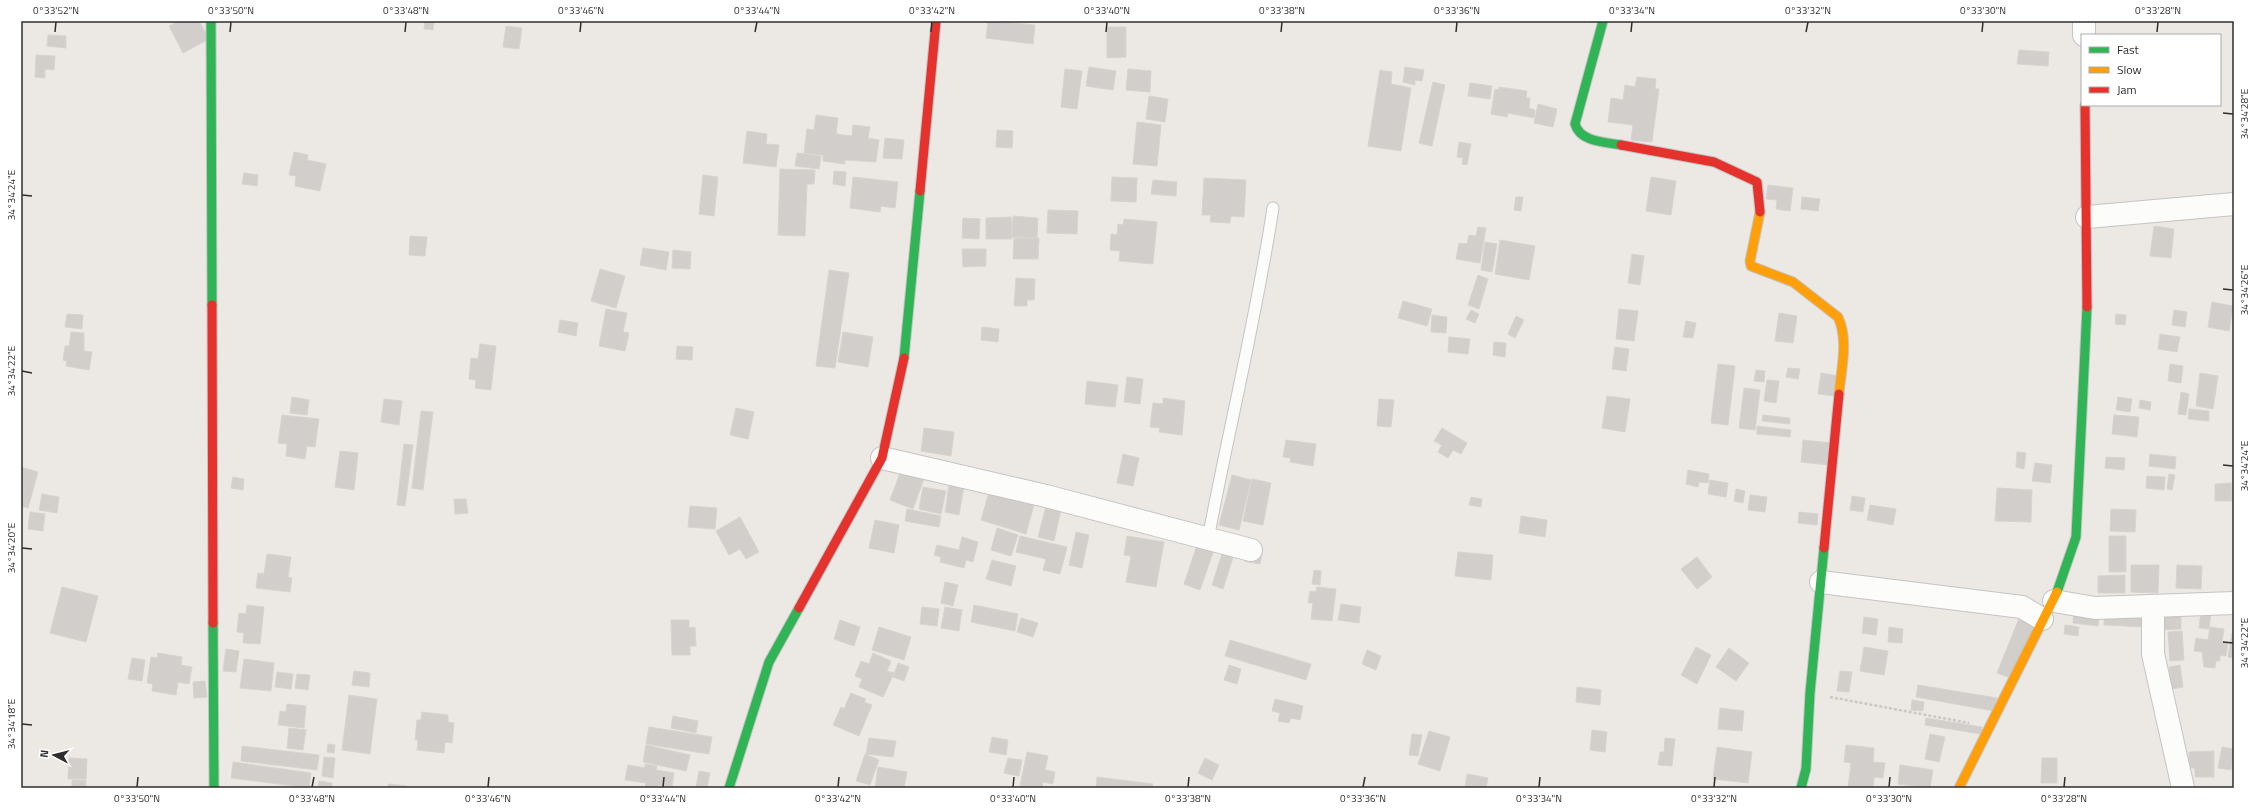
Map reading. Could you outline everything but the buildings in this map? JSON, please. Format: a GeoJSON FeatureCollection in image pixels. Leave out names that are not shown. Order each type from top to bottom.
{"type":"FeatureCollection","features":[{"type":"Feature","properties":{"kind":"street"},"geometry":{"type":"LineString","coordinates":[[210,21],[214,788]]}},
{"type":"Feature","properties":{"kind":"street"},"geometry":{"type":"LineString","coordinates":[[729,788],[769,662],[882,458],[903,366],[936,21]]}},
{"type":"Feature","properties":{"kind":"street"},"geometry":{"type":"LineString","coordinates":[[1604,21],[1575,124],[1576,132],[1581,136],[1591,139],[1657,153],[1714,162],[1757,182],[1761,192],[1752,266],[1793,282],[1838,317],[1842,325],[1844,337],[1810,693],[1806,769],[1801,788]]}},
{"type":"Feature","properties":{"kind":"street"},"geometry":{"type":"LineString","coordinates":[[2084,21],[2084,34]]}},
{"type":"Feature","properties":{"kind":"street"},"geometry":{"type":"LineString","coordinates":[[1965,784],[1990,727],[2042,619],[2054,601],[2076,537],[2088,291],[2085,106]]}},
{"type":"Feature","properties":{"kind":"street"},"geometry":{"type":"LineString","coordinates":[[2087,217],[2234,204]]}},
{"type":"Feature","properties":{"kind":"street"},"geometry":{"type":"LineString","coordinates":[[882,458],[1046,496],[1251,550]]}},
{"type":"Feature","properties":{"kind":"street"},"geometry":{"type":"LineString","coordinates":[[1820,582],[2022,607],[2042,619]]}},
{"type":"Feature","properties":{"kind":"street"},"geometry":{"type":"LineString","coordinates":[[2054,601],[2095,608],[2234,603]]}},
{"type":"Feature","properties":{"kind":"street"},"geometry":{"type":"LineString","coordinates":[[2153,607],[2153,654],[2183,788]]}},
{"type":"Feature","properties":{"kind":"lane"},"geometry":{"type":"LineString","coordinates":[[1208,539],[1230,426],[1262,279],[1273,208]]}},
{"type":"Feature","properties":{"kind":"path"},"geometry":{"type":"LineString","coordinates":[[1810,693],[1990,727]]}},
{"type":"Feature","properties":{"kind":"traffic: fast"},"geometry":{"type":"LineString","coordinates":[[211,21],[212,305]]}},
{"type":"Feature","properties":{"kind":"traffic: fast"},"geometry":{"type":"LineString","coordinates":[[1603,21],[1575,124],[1578,130],[1588,138],[1601,142],[1621,145]]}},
{"type":"Feature","properties":{"kind":"traffic: fast"},"geometry":{"type":"LineString","coordinates":[[904,358],[920,191]]}},
{"type":"Feature","properties":{"kind":"traffic: fast"},"geometry":{"type":"LineString","coordinates":[[2057,592],[2076,537],[2087,307]]}},
{"type":"Feature","properties":{"kind":"traffic: fast"},"geometry":{"type":"LineString","coordinates":[[1801,788],[1806,769],[1810,693],[1824,548]]}},
{"type":"Feature","properties":{"kind":"traffic: fast"},"geometry":{"type":"LineString","coordinates":[[729,788],[769,662],[799,608]]}},
{"type":"Feature","properties":{"kind":"traffic: fast"},"geometry":{"type":"LineString","coordinates":[[213,623],[214,788]]}},
{"type":"Feature","properties":{"kind":"traffic: slow"},"geometry":{"type":"LineString","coordinates":[[1760,212],[1750,261],[1751,266],[1793,282],[1838,317],[1844,345],[1839,394]]}},
{"type":"Feature","properties":{"kind":"traffic: slow"},"geometry":{"type":"LineString","coordinates":[[1959,788],[2057,592]]}},
{"type":"Feature","properties":{"kind":"traffic: jam"},"geometry":{"type":"LineString","coordinates":[[920,191],[936,21]]}},
{"type":"Feature","properties":{"kind":"traffic: jam"},"geometry":{"type":"LineString","coordinates":[[2085,106],[2087,307]]}},
{"type":"Feature","properties":{"kind":"traffic: jam"},"geometry":{"type":"LineString","coordinates":[[1621,145],[1714,162],[1757,182],[1760,212]]}},
{"type":"Feature","properties":{"kind":"traffic: jam"},"geometry":{"type":"LineString","coordinates":[[212,305],[213,623]]}},
{"type":"Feature","properties":{"kind":"traffic: jam"},"geometry":{"type":"LineString","coordinates":[[799,608],[882,458],[904,358]]}},
{"type":"Feature","properties":{"kind":"traffic: jam"},"geometry":{"type":"LineString","coordinates":[[1824,548],[1839,394]]}}]}
